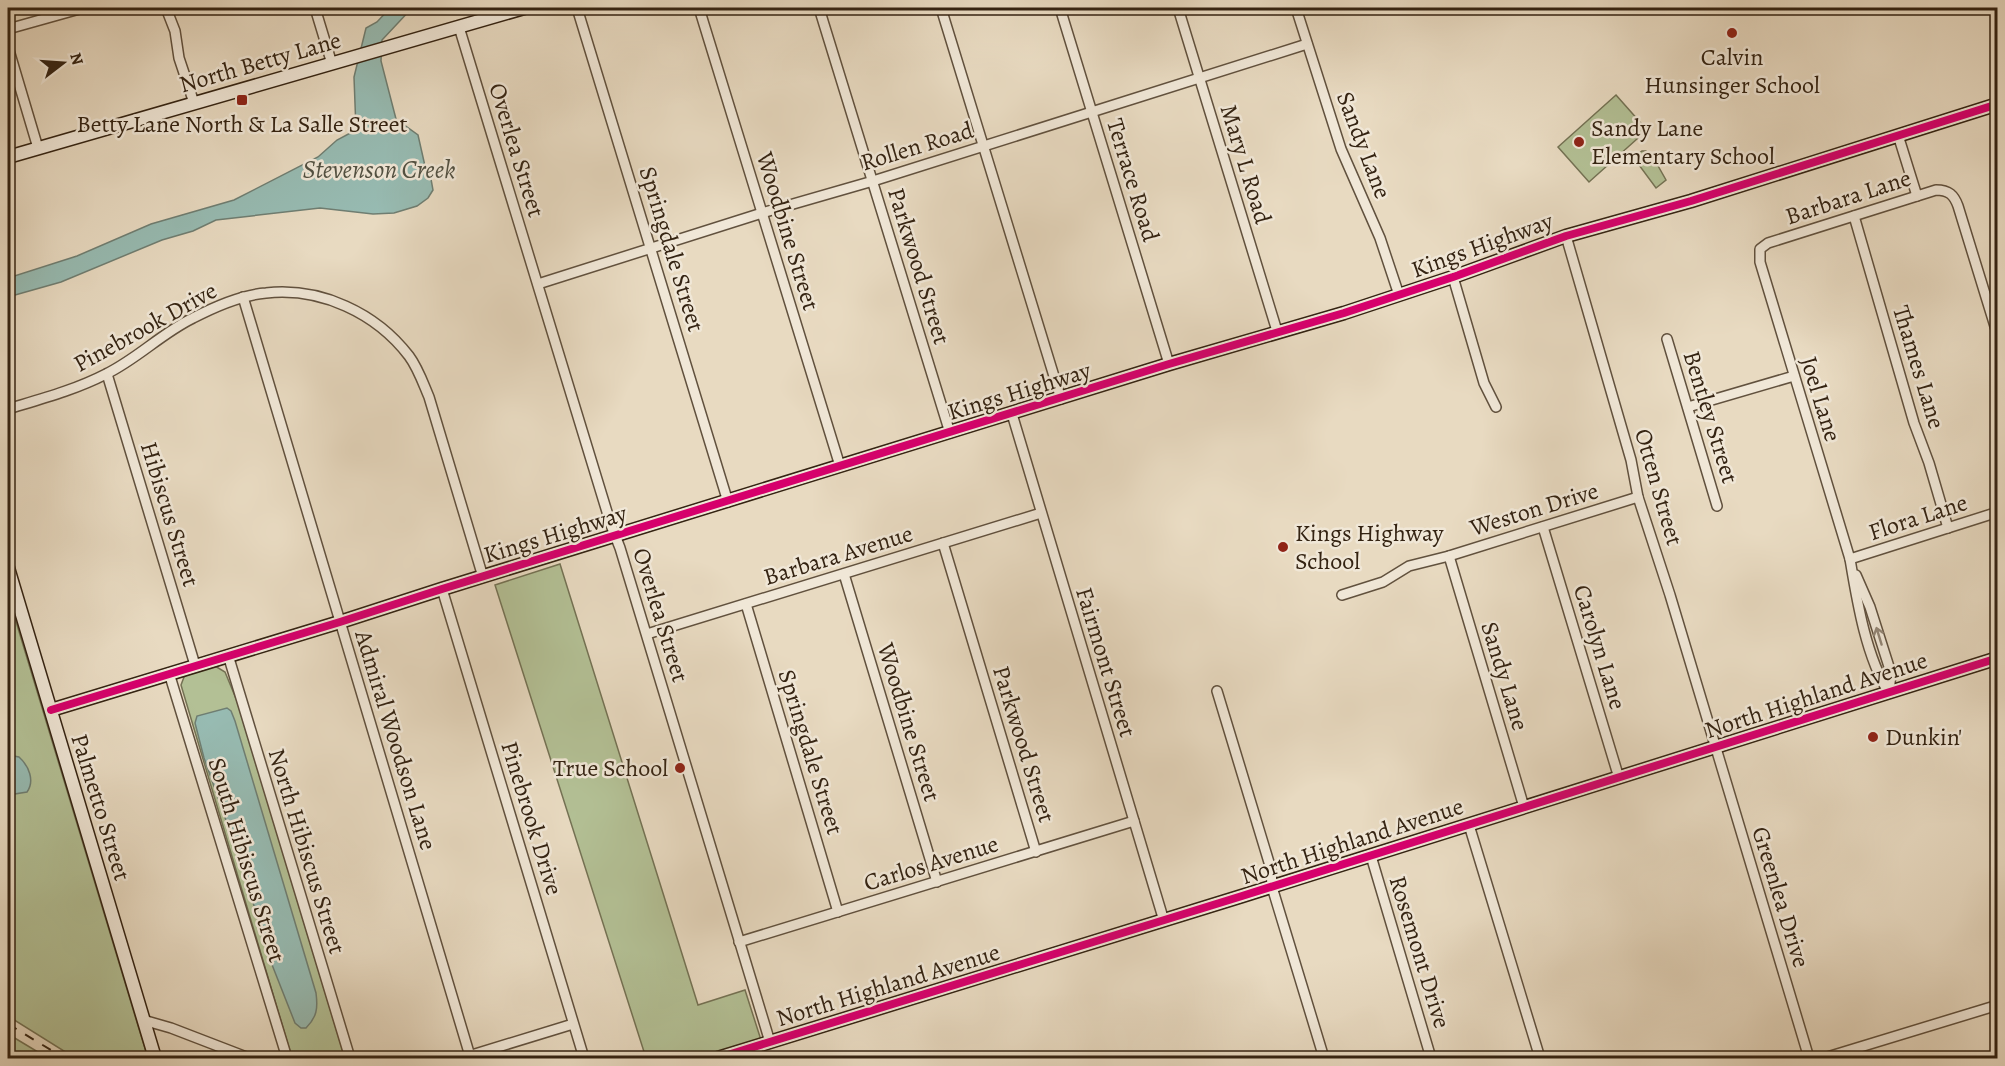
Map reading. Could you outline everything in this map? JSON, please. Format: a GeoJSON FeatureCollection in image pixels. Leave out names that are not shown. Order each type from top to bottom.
{"type":"FeatureCollection","features":[{"type":"Feature","properties":{"kind":"street"},"geometry":{"type":"LineString","coordinates":[[8,29],[83,8]]}},
{"type":"Feature","properties":{"kind":"street"},"geometry":{"type":"LineString","coordinates":[[166,8],[175,31],[179,58],[194,103]]}},
{"type":"Feature","properties":{"kind":"street"},"geometry":{"type":"LineString","coordinates":[[315,8],[332,64]]}},
{"type":"Feature","properties":{"kind":"street","name":"North Betty Lane"},"geometry":{"type":"LineString","coordinates":[[8,158],[524,8]]}},
{"type":"Feature","properties":{"kind":"street","name":"Springdale Street"},"geometry":{"type":"LineString","coordinates":[[577,8],[728,502]]}},
{"type":"Feature","properties":{"kind":"street","name":"Woodbine Street"},"geometry":{"type":"LineString","coordinates":[[699,8],[840,466]]}},
{"type":"Feature","properties":{"kind":"street","name":"Parkwood Street"},"geometry":{"type":"LineString","coordinates":[[819,8],[950,433]]}},
{"type":"Feature","properties":{"kind":"street"},"geometry":{"type":"LineString","coordinates":[[941,8],[1060,399]]}},
{"type":"Feature","properties":{"kind":"street","name":"Terrace Road"},"geometry":{"type":"LineString","coordinates":[[1060,8],[1169,364]]}},
{"type":"Feature","properties":{"kind":"street","name":"Mary L Road"},"geometry":{"type":"LineString","coordinates":[[1178,8],[1277,331]]}},
{"type":"Feature","properties":{"kind":"street","name":"Sandy Lane"},"geometry":{"type":"LineString","coordinates":[[1296,8],[1341,149],[1380,238],[1399,295]]}},
{"type":"Feature","properties":{"kind":"street","name":"Overlea Street"},"geometry":{"type":"LineString","coordinates":[[459,27],[647,634],[770,1042]]}},
{"type":"Feature","properties":{"kind":"street","name":"Rollen Road"},"geometry":{"type":"LineString","coordinates":[[538,284],[1307,44]]}},
{"type":"Feature","properties":{"kind":"street"},"geometry":{"type":"LineString","coordinates":[[8,47],[38,148]]}},
{"type":"Feature","properties":{"kind":"street","name":"Kings Highway"},"geometry":{"type":"LineString","coordinates":[[51,710],[1399,295],[1566,236],[1691,201],[1998,104]]}},
{"type":"Feature","properties":{"kind":"street"},"geometry":{"type":"LineString","coordinates":[[1898,135],[1917,196]]}},
{"type":"Feature","properties":{"kind":"street","name":"Barbara Lane"},"geometry":{"type":"LineString","coordinates":[[1760,249],[1768,243],[1936,189],[1945,190],[1951,193],[1958,206],[1998,336]]}},
{"type":"Feature","properties":{"kind":"street","name":"Thames Lane"},"geometry":{"type":"LineString","coordinates":[[1854,216],[1914,423],[1929,463],[1948,528]]}},
{"type":"Feature","properties":{"kind":"street","name":"Otten Street"},"geometry":{"type":"LineString","coordinates":[[1566,236],[1631,460],[1638,497],[1715,748]]}},
{"type":"Feature","properties":{"kind":"street","name":"Joel Lane"},"geometry":{"type":"LineString","coordinates":[[1760,249],[1760,262],[1850,559],[1858,608],[1879,677],[1889,693]]}},
{"type":"Feature","properties":{"kind":"street"},"geometry":{"type":"LineString","coordinates":[[1454,277],[1484,383],[1496,407]]}},
{"type":"Feature","properties":{"kind":"street","name":"Pinebrook Drive"},"geometry":{"type":"LineString","coordinates":[[8,409],[63,392],[107,374],[192,318],[243,297],[295,292],[340,304],[359,312],[380,326],[410,358],[429,397],[483,577]]}},
{"type":"Feature","properties":{"kind":"street","name":"Admiral Woodson Lane"},"geometry":{"type":"LineString","coordinates":[[243,297],[466,1057]]}},
{"type":"Feature","properties":{"kind":"street","name":"Bentley Street"},"geometry":{"type":"LineString","coordinates":[[1667,339],[1717,506]]}},
{"type":"Feature","properties":{"kind":"street","name":"Hibiscus Street"},"geometry":{"type":"LineString","coordinates":[[107,374],[195,665]]}},
{"type":"Feature","properties":{"kind":"street"},"geometry":{"type":"LineString","coordinates":[[1688,408],[1794,376]]}},
{"type":"Feature","properties":{"kind":"street","name":"Fairmont Street"},"geometry":{"type":"LineString","coordinates":[[1012,414],[1164,921]]}},
{"type":"Feature","properties":{"kind":"street","name":"Weston Drive"},"geometry":{"type":"LineString","coordinates":[[1342,595],[1383,582],[1410,566],[1638,497]]}},
{"type":"Feature","properties":{"kind":"street","name":"Flora Lane"},"geometry":{"type":"LineString","coordinates":[[1850,559],[1998,512]]}},
{"type":"Feature","properties":{"kind":"street","name":"Barbara Avenue"},"geometry":{"type":"LineString","coordinates":[[647,634],[1041,513]]}},
{"type":"Feature","properties":{"kind":"street","name":"Carolyn Lane"},"geometry":{"type":"LineString","coordinates":[[1544,527],[1619,778]]}},
{"type":"Feature","properties":{"kind":"street","name":"Parkwood Street"},"geometry":{"type":"LineString","coordinates":[[943,543],[1036,852]]}},
{"type":"Feature","properties":{"kind":"street","name":"Sandy Lane"},"geometry":{"type":"LineString","coordinates":[[1449,556],[1524,807]]}},
{"type":"Feature","properties":{"kind":"street","name":"Palmetto Street"},"geometry":{"type":"LineString","coordinates":[[8,568],[155,1059]]}},
{"type":"Feature","properties":{"kind":"street","name":"Woodbine Street"},"geometry":{"type":"LineString","coordinates":[[844,574],[937,882]]}},
{"type":"Feature","properties":{"kind":"street","name":"Pinebrook Drive"},"geometry":{"type":"LineString","coordinates":[[442,589],[584,1059]]}},
{"type":"Feature","properties":{"kind":"street","name":"Springdale Street"},"geometry":{"type":"LineString","coordinates":[[746,604],[838,912]]}},
{"type":"Feature","properties":{"kind":"street","name":"North Hibiscus Street"},"geometry":{"type":"LineString","coordinates":[[228,655],[350,1059]]}},
{"type":"Feature","properties":{"kind":"street","name":"North Highland Avenue"},"geometry":{"type":"LineString","coordinates":[[718,1059],[1998,658]]}},
{"type":"Feature","properties":{"kind":"street","name":"South Hibiscus Street"},"geometry":{"type":"LineString","coordinates":[[169,673],[287,1059]]}},
{"type":"Feature","properties":{"kind":"street"},"geometry":{"type":"LineString","coordinates":[[1217,691],[1271,869],[1272,887],[1324,1059]]}},
{"type":"Feature","properties":{"kind":"street","name":"Greenlea Drive"},"geometry":{"type":"LineString","coordinates":[[1715,748],[1809,1059]]}},
{"type":"Feature","properties":{"kind":"street","name":"Carlos Avenue"},"geometry":{"type":"LineString","coordinates":[[739,942],[1134,821]]}},
{"type":"Feature","properties":{"kind":"street"},"geometry":{"type":"LineString","coordinates":[[1469,825],[1540,1059]]}},
{"type":"Feature","properties":{"kind":"street","name":"Rosemont Drive"},"geometry":{"type":"LineString","coordinates":[[1371,856],[1431,1059]]}},
{"type":"Feature","properties":{"kind":"street"},"geometry":{"type":"LineString","coordinates":[[1824,1059],[1998,1005]]}},
{"type":"Feature","properties":{"kind":"street"},"geometry":{"type":"LineString","coordinates":[[143,1020],[171,1028],[249,1059]]}},
{"type":"Feature","properties":{"kind":"street"},"geometry":{"type":"LineString","coordinates":[[466,1057],[573,1024]]}},
{"type":"Feature","properties":{"kind":"green space"},"geometry":{"type":"Polygon","coordinates":[[[1616,95],[1647,130],[1589,182],[1558,147],[1616,95]]]}},
{"type":"Feature","properties":{"kind":"green space"},"geometry":{"type":"Polygon","coordinates":[[[1646,151],[1653,157],[1666,180],[1656,188],[1636,161],[1635,156],[1646,151]]]}},
{"type":"Feature","properties":{"kind":"green space"},"geometry":{"type":"Polygon","coordinates":[[[560,564],[698,1005],[745,990],[761,1040],[703,1058],[646,1058],[495,585],[560,564]]]}},
{"type":"Feature","properties":{"kind":"green space"},"geometry":{"type":"Polygon","coordinates":[[[8,595],[148,1058],[75,1058],[8,1016],[8,595]]]}},
{"type":"Feature","properties":{"kind":"green space"},"geometry":{"type":"Polygon","coordinates":[[[215,666],[225,672],[237,701],[345,1058],[292,1058],[181,685],[187,675],[215,666]]]}},
{"type":"Feature","properties":{"kind":"green space"},"geometry":{"type":"Polygon","coordinates":[[[8,1034],[48,1058],[8,1058],[8,1034]]]}},
{"type":"Feature","properties":{"kind":"water","name":"Stevenson Creek"},"geometry":{"type":"Polygon","coordinates":[[[390,8],[412,8],[382,40],[381,61],[396,119],[418,135],[433,190],[428,198],[417,206],[394,213],[373,214],[320,208],[216,220],[61,282],[8,297],[8,278],[77,256],[151,224],[234,200],[318,157],[337,140],[356,130],[354,77],[366,28],[377,22],[390,8]]]}},
{"type":"Feature","properties":{"kind":"water"},"geometry":{"type":"Polygon","coordinates":[[[227,708],[231,711],[235,721],[316,993],[316,1012],[306,1028],[301,1028],[295,1023],[267,952],[245,874],[204,758],[195,723],[197,716],[227,708]]]}},
{"type":"Feature","properties":{"kind":"water"},"geometry":{"type":"Polygon","coordinates":[[[8,755],[19,757],[26,765],[31,778],[27,792],[8,795],[8,755]]]}},
{"type":"Feature","properties":{"kind":"railway"},"geometry":{"type":"LineString","coordinates":[[8,1024],[64,1058]]}},
{"type":"Feature","properties":{"kind":"cycle path"},"geometry":{"type":"LineString","coordinates":[[51,710],[1169,364],[1344,313],[1566,236],[1691,201],[1998,104]]}},
{"type":"Feature","properties":{"kind":"cycle path"},"geometry":{"type":"LineString","coordinates":[[718,1058],[1998,658]]}},
{"type":"Feature","properties":{"kind":"place","name":"Calvin Hunsinger School"},"geometry":{"type":"Point","coordinates":[1732,33]}},
{"type":"Feature","properties":{"kind":"place","name":"Betty Lane North & La Salle Street"},"geometry":{"type":"Point","coordinates":[242,100]}},
{"type":"Feature","properties":{"kind":"place","name":"Sandy Lane Elementary School"},"geometry":{"type":"Point","coordinates":[1579,142]}},
{"type":"Feature","properties":{"kind":"place","name":"Kings Highway School"},"geometry":{"type":"Point","coordinates":[1283,547]}},
{"type":"Feature","properties":{"kind":"place","name":"Dunkin'"},"geometry":{"type":"Point","coordinates":[1873,737]}},
{"type":"Feature","properties":{"kind":"place","name":"True School"},"geometry":{"type":"Point","coordinates":[680,768]}}]}
